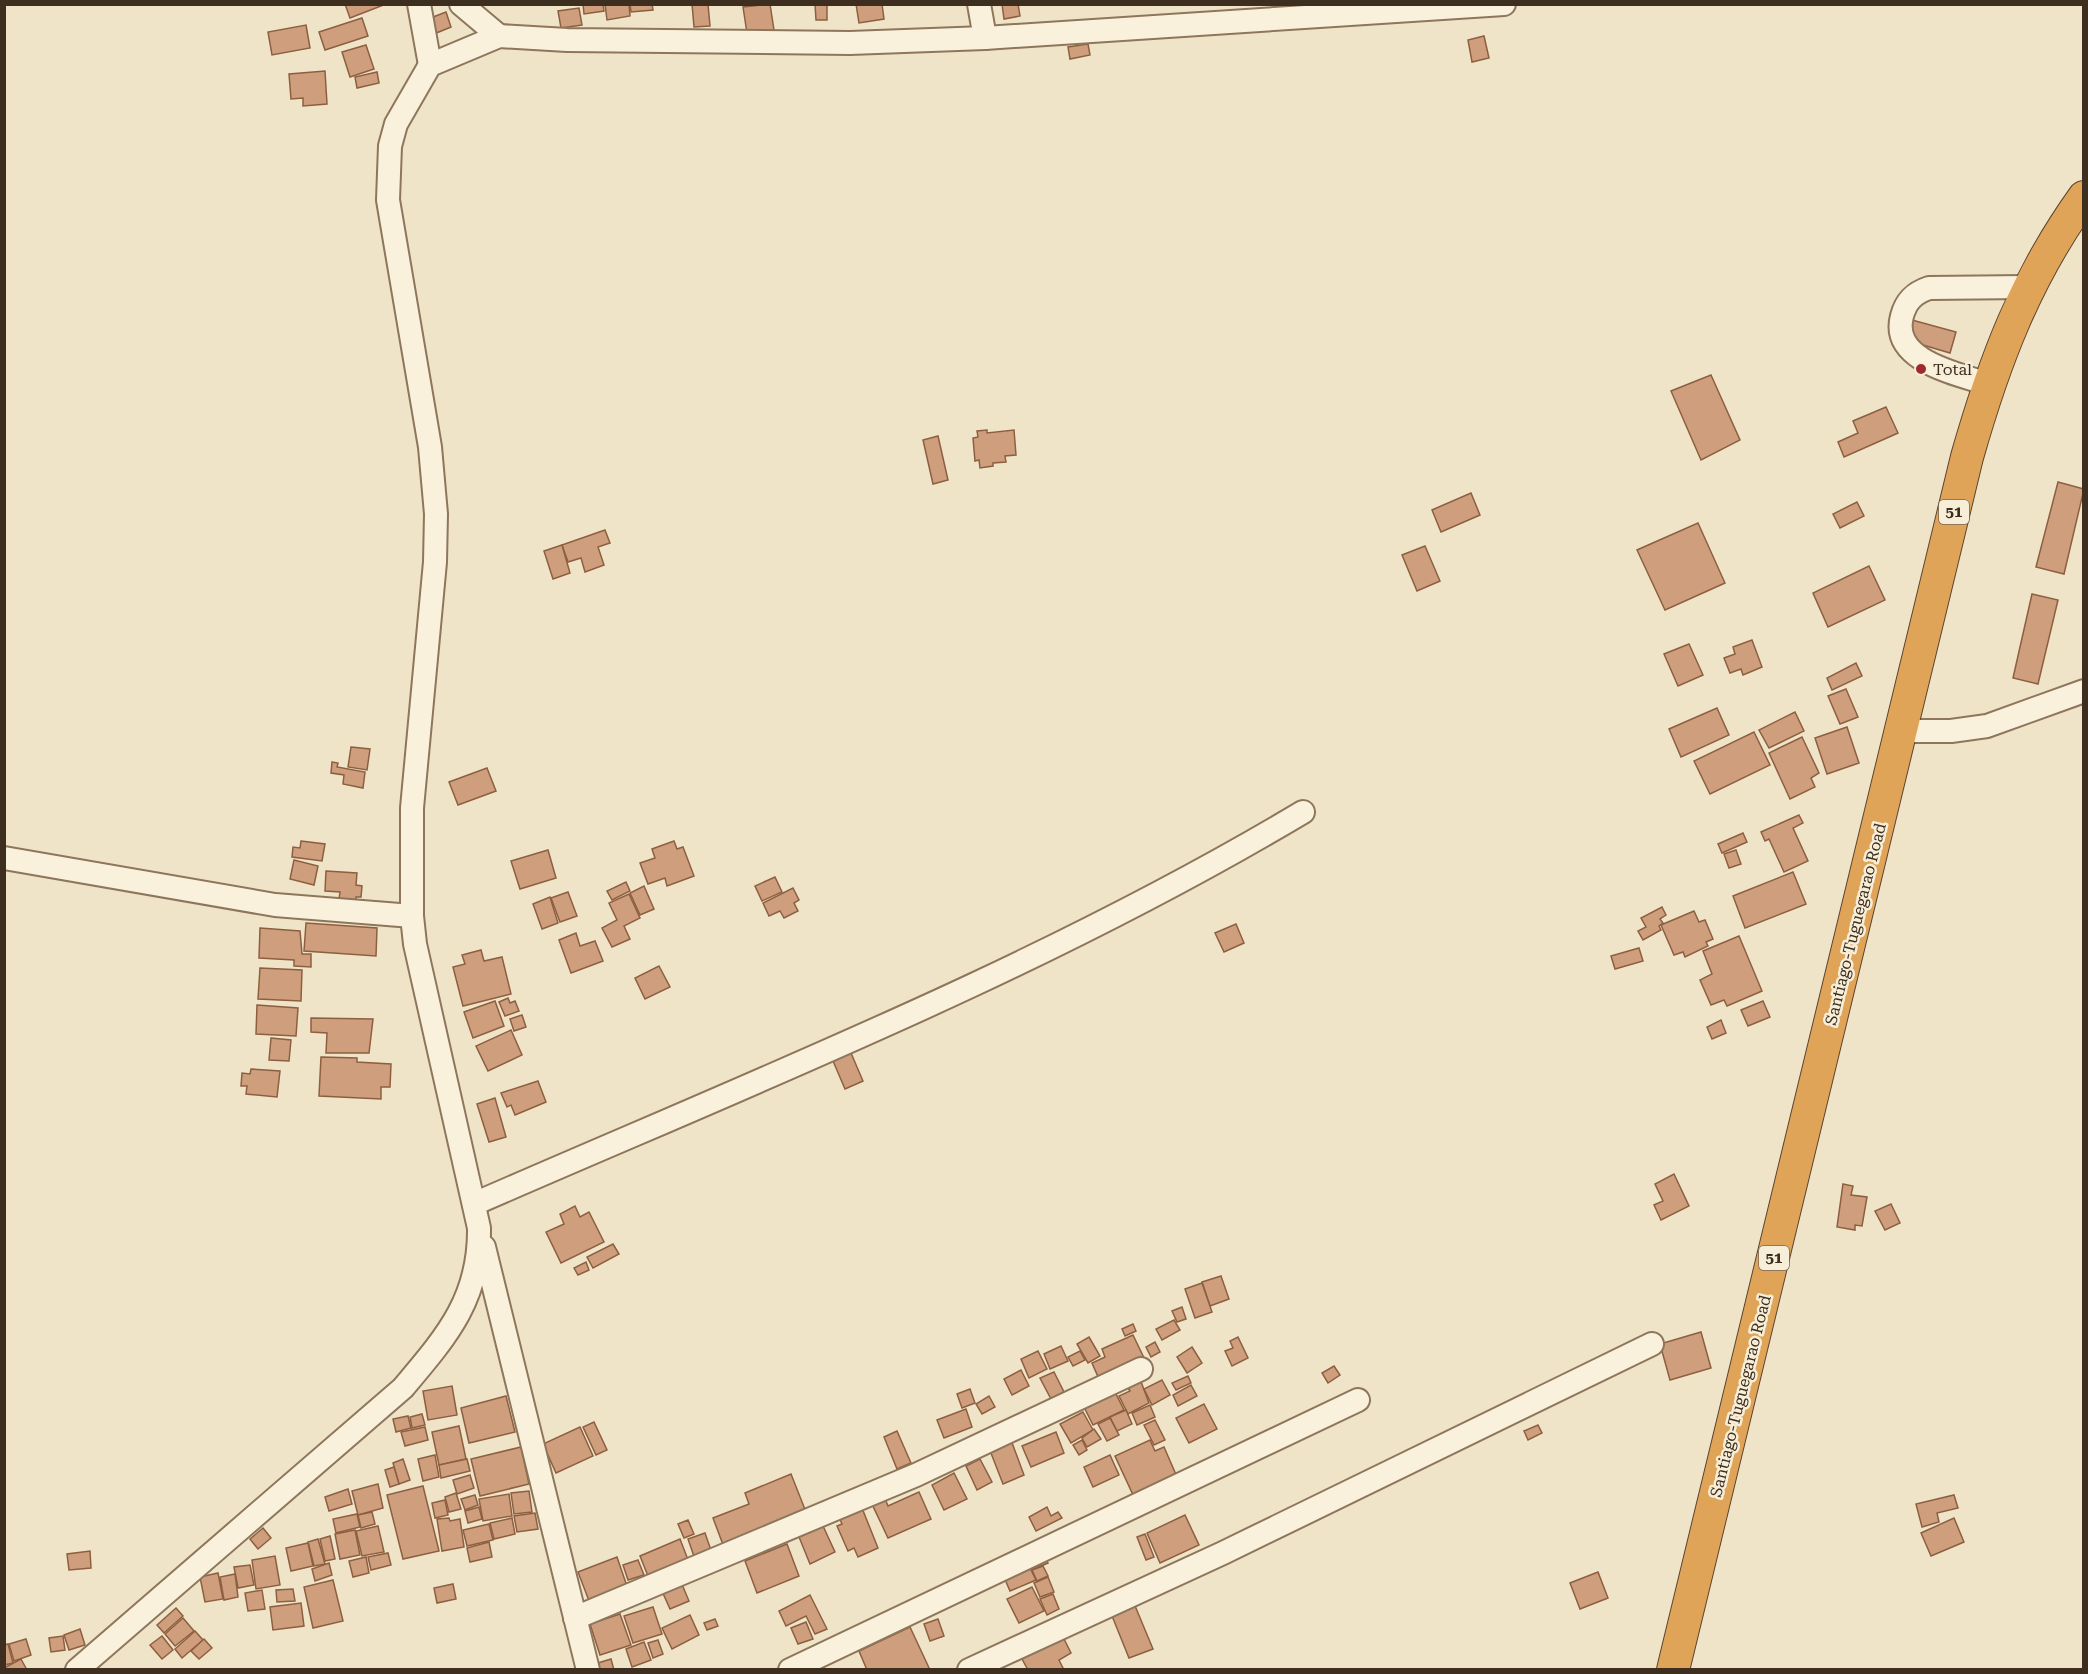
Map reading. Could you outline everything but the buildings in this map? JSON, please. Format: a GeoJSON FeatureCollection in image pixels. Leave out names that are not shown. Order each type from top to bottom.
{"type":"FeatureCollection","features":[{"type":"Feature","properties":{"kind":"highway","name":"Santiago-Tuguegarao Road"},"geometry":{"type":"LineString","coordinates":[[1673,1670],[1988,384],[2027,288],[2056,235],[2084,197]]}},
{"type":"Feature","properties":{"kind":"street"},"geometry":{"type":"LineString","coordinates":[[419,4],[430,65]]}},
{"type":"Feature","properties":{"kind":"street"},"geometry":{"type":"LineString","coordinates":[[462,4],[499,36]]}},
{"type":"Feature","properties":{"kind":"street"},"geometry":{"type":"LineString","coordinates":[[979,4],[985,38]]}},
{"type":"Feature","properties":{"kind":"street"},"geometry":{"type":"LineString","coordinates":[[588,1670],[479,1228],[415,944],[412,916],[412,808],[435,562],[436,514],[430,447],[388,200],[390,146],[396,124],[430,65],[499,36],[578,40],[839,43],[985,38],[1504,4]]}},
{"type":"Feature","properties":{"kind":"street"},"geometry":{"type":"LineString","coordinates":[[1988,384],[1937,367],[1918,356],[1905,343],[1901,322],[1905,306],[1916,293],[1929,288],[2027,288]]}},
{"type":"Feature","properties":{"kind":"street"},"geometry":{"type":"LineString","coordinates":[[1902,731],[1952,731],[1987,726],[2084,691]]}},
{"type":"Feature","properties":{"kind":"street"},"geometry":{"type":"LineString","coordinates":[[474,1204],[1000,973],[1134,907],[1302,812]]}},
{"type":"Feature","properties":{"kind":"street"},"geometry":{"type":"LineString","coordinates":[[4,858],[275,905],[412,916]]}},
{"type":"Feature","properties":{"kind":"street"},"geometry":{"type":"LineString","coordinates":[[76,1670],[403,1388],[437,1348],[471,1289],[477,1270],[479,1228]]}},
{"type":"Feature","properties":{"kind":"street"},"geometry":{"type":"LineString","coordinates":[[969,1670],[1234,1548],[1652,1344]]}},
{"type":"Feature","properties":{"kind":"street"},"geometry":{"type":"LineString","coordinates":[[575,1618],[890,1487],[1141,1369]]}},
{"type":"Feature","properties":{"kind":"street"},"geometry":{"type":"LineString","coordinates":[[790,1670],[1358,1400]]}},
{"type":"Feature","properties":{"kind":"place","name":"Total"},"geometry":{"type":"Point","coordinates":[1921,369]}}]}
